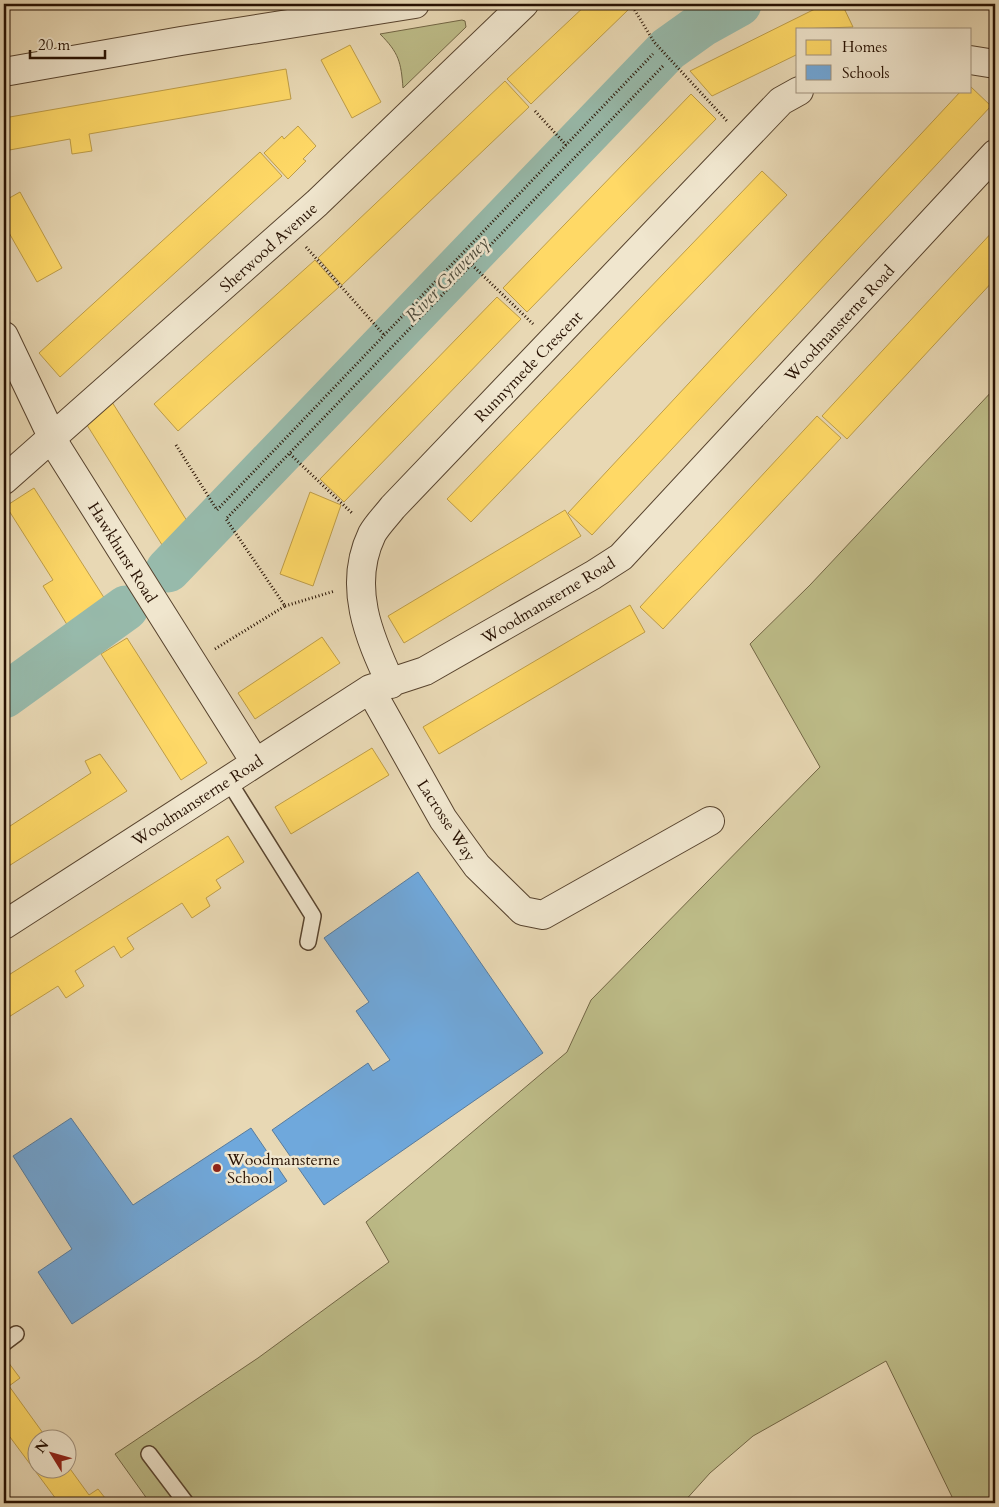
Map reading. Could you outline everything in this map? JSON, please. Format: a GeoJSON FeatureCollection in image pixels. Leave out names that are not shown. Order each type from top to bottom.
{"type":"FeatureCollection","features":[{"type":"Feature","properties":{"kind":"street"},"geometry":{"type":"LineString","coordinates":[[4,72],[181,41],[416,4]]}},
{"type":"Feature","properties":{"kind":"street","name":"Sherwood Avenue"},"geometry":{"type":"LineString","coordinates":[[4,480],[52,435],[289,228],[508,8]]}},
{"type":"Feature","properties":{"kind":"street"},"geometry":{"type":"LineString","coordinates":[[972,60],[995,64]]}},
{"type":"Feature","properties":{"kind":"street","name":"Runnymede Crescent"},"geometry":{"type":"LineString","coordinates":[[381,687],[364,617],[360,584],[364,557],[372,533],[393,507],[744,139],[781,101],[797,92]]}},
{"type":"Feature","properties":{"kind":"street","name":"Woodmansterne Road"},"geometry":{"type":"LineString","coordinates":[[4,925],[255,762],[381,687],[425,672],[593,575],[621,556],[995,154]]}},
{"type":"Feature","properties":{"kind":"street","name":"Hawkhurst Road"},"geometry":{"type":"LineString","coordinates":[[4,336],[58,449],[255,762]]}},
{"type":"Feature","properties":{"kind":"street","name":"Lacrosse Way"},"geometry":{"type":"LineString","coordinates":[[381,687],[443,819],[477,866],[523,911],[542,915],[710,822]]}},
{"type":"Feature","properties":{"kind":"lane"},"geometry":{"type":"LineString","coordinates":[[228,780],[313,916],[308,942]]}},
{"type":"Feature","properties":{"kind":"lane"},"geometry":{"type":"LineString","coordinates":[[4,1343],[16,1334]]}},
{"type":"Feature","properties":{"kind":"lane"},"geometry":{"type":"LineString","coordinates":[[150,1454],[186,1503]]}},
{"type":"Feature","properties":{"kind":"path"},"geometry":{"type":"LineString","coordinates":[[631,4],[654,42],[744,139]]}},
{"type":"Feature","properties":{"kind":"path"},"geometry":{"type":"LineString","coordinates":[[176,445],[217,510],[653,54]]}},
{"type":"Feature","properties":{"kind":"path"},"geometry":{"type":"LineString","coordinates":[[285,606],[226,519],[663,66]]}},
{"type":"Feature","properties":{"kind":"path"},"geometry":{"type":"LineString","coordinates":[[534,111],[566,145]]}},
{"type":"Feature","properties":{"kind":"path"},"geometry":{"type":"LineString","coordinates":[[289,228],[385,336]]}},
{"type":"Feature","properties":{"kind":"path"},"geometry":{"type":"LineString","coordinates":[[472,265],[551,342]]}},
{"type":"Feature","properties":{"kind":"path"},"geometry":{"type":"LineString","coordinates":[[290,454],[372,533]]}},
{"type":"Feature","properties":{"kind":"path"},"geometry":{"type":"LineString","coordinates":[[193,663],[285,606],[360,584]]}},
{"type":"Feature","properties":{"kind":"shaded area"},"geometry":{"type":"Polygon","coordinates":[[[465,21],[466,27],[403,88],[398,58],[380,34],[465,21]]]}},
{"type":"Feature","properties":{"kind":"shaded area"},"geometry":{"type":"Polygon","coordinates":[[[995,388],[995,1503],[955,1503],[886,1361],[753,1436],[710,1473],[683,1503],[150,1503],[115,1454],[258,1358],[389,1262],[366,1222],[567,1052],[591,1000],[820,767],[750,644],[810,585],[995,388]]]}},
{"type":"Feature","properties":{"kind":"building: Homes"},"geometry":{"type":"Polygon","coordinates":[[[587,4],[622,4],[628,10],[531,104],[507,79],[587,4]]]}},
{"type":"Feature","properties":{"kind":"building: Homes"},"geometry":{"type":"Polygon","coordinates":[[[825,4],[842,4],[853,27],[796,28],[796,55],[712,96],[690,71],[825,4]]]}},
{"type":"Feature","properties":{"kind":"building: Homes"},"geometry":{"type":"Polygon","coordinates":[[[350,45],[381,102],[352,118],[321,60],[350,45]]]}},
{"type":"Feature","properties":{"kind":"building: Homes"},"geometry":{"type":"Polygon","coordinates":[[[286,69],[291,99],[89,134],[92,151],[72,154],[70,139],[4,151],[4,118],[286,69]]]}},
{"type":"Feature","properties":{"kind":"building: Homes"},"geometry":{"type":"Polygon","coordinates":[[[505,81],[529,107],[342,285],[318,258],[505,81]]]}},
{"type":"Feature","properties":{"kind":"building: Homes"},"geometry":{"type":"Polygon","coordinates":[[[972,88],[991,106],[592,535],[568,513],[960,92],[972,92],[972,88]]]}},
{"type":"Feature","properties":{"kind":"building: Homes"},"geometry":{"type":"Polygon","coordinates":[[[691,94],[716,119],[527,312],[503,288],[691,94]]]}},
{"type":"Feature","properties":{"kind":"building: Homes"},"geometry":{"type":"Polygon","coordinates":[[[298,126],[316,146],[303,159],[306,161],[288,179],[264,153],[282,136],[284,139],[298,126]]]}},
{"type":"Feature","properties":{"kind":"building: Homes"},"geometry":{"type":"Polygon","coordinates":[[[260,152],[282,176],[60,377],[39,353],[260,152]]]}},
{"type":"Feature","properties":{"kind":"building: Homes"},"geometry":{"type":"Polygon","coordinates":[[[762,171],[787,195],[471,522],[447,499],[762,171]]]}},
{"type":"Feature","properties":{"kind":"building: Homes"},"geometry":{"type":"Polygon","coordinates":[[[20,192],[62,268],[37,282],[4,224],[4,201],[20,192]]]}},
{"type":"Feature","properties":{"kind":"building: Homes"},"geometry":{"type":"Polygon","coordinates":[[[995,229],[995,279],[847,439],[822,416],[995,229]]]}},
{"type":"Feature","properties":{"kind":"building: Homes"},"geometry":{"type":"Polygon","coordinates":[[[315,260],[339,287],[178,431],[154,404],[315,260]]]}},
{"type":"Feature","properties":{"kind":"building: Homes"},"geometry":{"type":"Polygon","coordinates":[[[497,297],[521,319],[344,502],[320,479],[497,297]]]}},
{"type":"Feature","properties":{"kind":"building: Homes"},"geometry":{"type":"Polygon","coordinates":[[[112,402],[194,532],[169,556],[87,425],[112,402]]]}},
{"type":"Feature","properties":{"kind":"building: Homes"},"geometry":{"type":"Polygon","coordinates":[[[817,416],[841,438],[663,629],[640,607],[817,416]]]}},
{"type":"Feature","properties":{"kind":"building: Homes"},"geometry":{"type":"Polygon","coordinates":[[[34,488],[110,607],[71,631],[43,586],[53,580],[6,506],[34,488]]]}},
{"type":"Feature","properties":{"kind":"building: Homes"},"geometry":{"type":"Polygon","coordinates":[[[310,492],[341,505],[313,586],[280,574],[310,492]]]}},
{"type":"Feature","properties":{"kind":"building: Homes"},"geometry":{"type":"Polygon","coordinates":[[[565,510],[581,536],[404,643],[388,616],[565,510]]]}},
{"type":"Feature","properties":{"kind":"building: Homes"},"geometry":{"type":"Polygon","coordinates":[[[630,605],[645,632],[439,754],[423,727],[630,605]]]}},
{"type":"Feature","properties":{"kind":"building: Homes"},"geometry":{"type":"Polygon","coordinates":[[[322,637],[340,663],[255,719],[238,693],[322,637]]]}},
{"type":"Feature","properties":{"kind":"building: Homes"},"geometry":{"type":"Polygon","coordinates":[[[127,638],[207,763],[181,780],[101,654],[127,638]]]}},
{"type":"Feature","properties":{"kind":"building: Homes"},"geometry":{"type":"Polygon","coordinates":[[[372,748],[389,775],[291,834],[275,807],[372,748]]]}},
{"type":"Feature","properties":{"kind":"building: Homes"},"geometry":{"type":"Polygon","coordinates":[[[100,754],[127,791],[4,869],[4,830],[91,773],[85,761],[100,754]]]}},
{"type":"Feature","properties":{"kind":"building: Homes"},"geometry":{"type":"Polygon","coordinates":[[[228,836],[244,862],[216,880],[221,888],[206,898],[210,906],[192,918],[182,903],[127,938],[134,949],[121,958],[114,946],[75,971],[84,986],[66,998],[58,986],[4,1020],[4,978],[228,836]]]}},
{"type":"Feature","properties":{"kind":"building: Homes"},"geometry":{"type":"Polygon","coordinates":[[[5,1358],[20,1378],[9,1386],[41,1430],[28,1430],[28,1461],[4,1429],[5,1358]]]}},
{"type":"Feature","properties":{"kind":"building: Homes"},"geometry":{"type":"Polygon","coordinates":[[[42,1480],[78,1480],[89,1495],[98,1489],[109,1503],[59,1503],[42,1480]]]}},
{"type":"Feature","properties":{"kind":"building: Schools"},"geometry":{"type":"Polygon","coordinates":[[[418,872],[543,1053],[324,1205],[272,1130],[368,1063],[373,1071],[390,1060],[356,1011],[369,1002],[324,938],[418,872]]]}},
{"type":"Feature","properties":{"kind":"building: Schools"},"geometry":{"type":"Polygon","coordinates":[[[71,1118],[133,1205],[251,1128],[287,1181],[72,1324],[38,1272],[72,1249],[13,1156],[71,1118]]]}},
{"type":"Feature","properties":{"kind":"waterway","name":"River Graveney"},"geometry":{"type":"LineString","coordinates":[[168,570],[668,49],[703,24],[739,4]]}},
{"type":"Feature","properties":{"kind":"waterway","name":"River Graveney"},"geometry":{"type":"LineString","coordinates":[[4,696],[126,608]]}},
{"type":"Feature","properties":{"kind":"place","name":"Woodmansterne School"},"geometry":{"type":"Point","coordinates":[217,1168]}}]}
